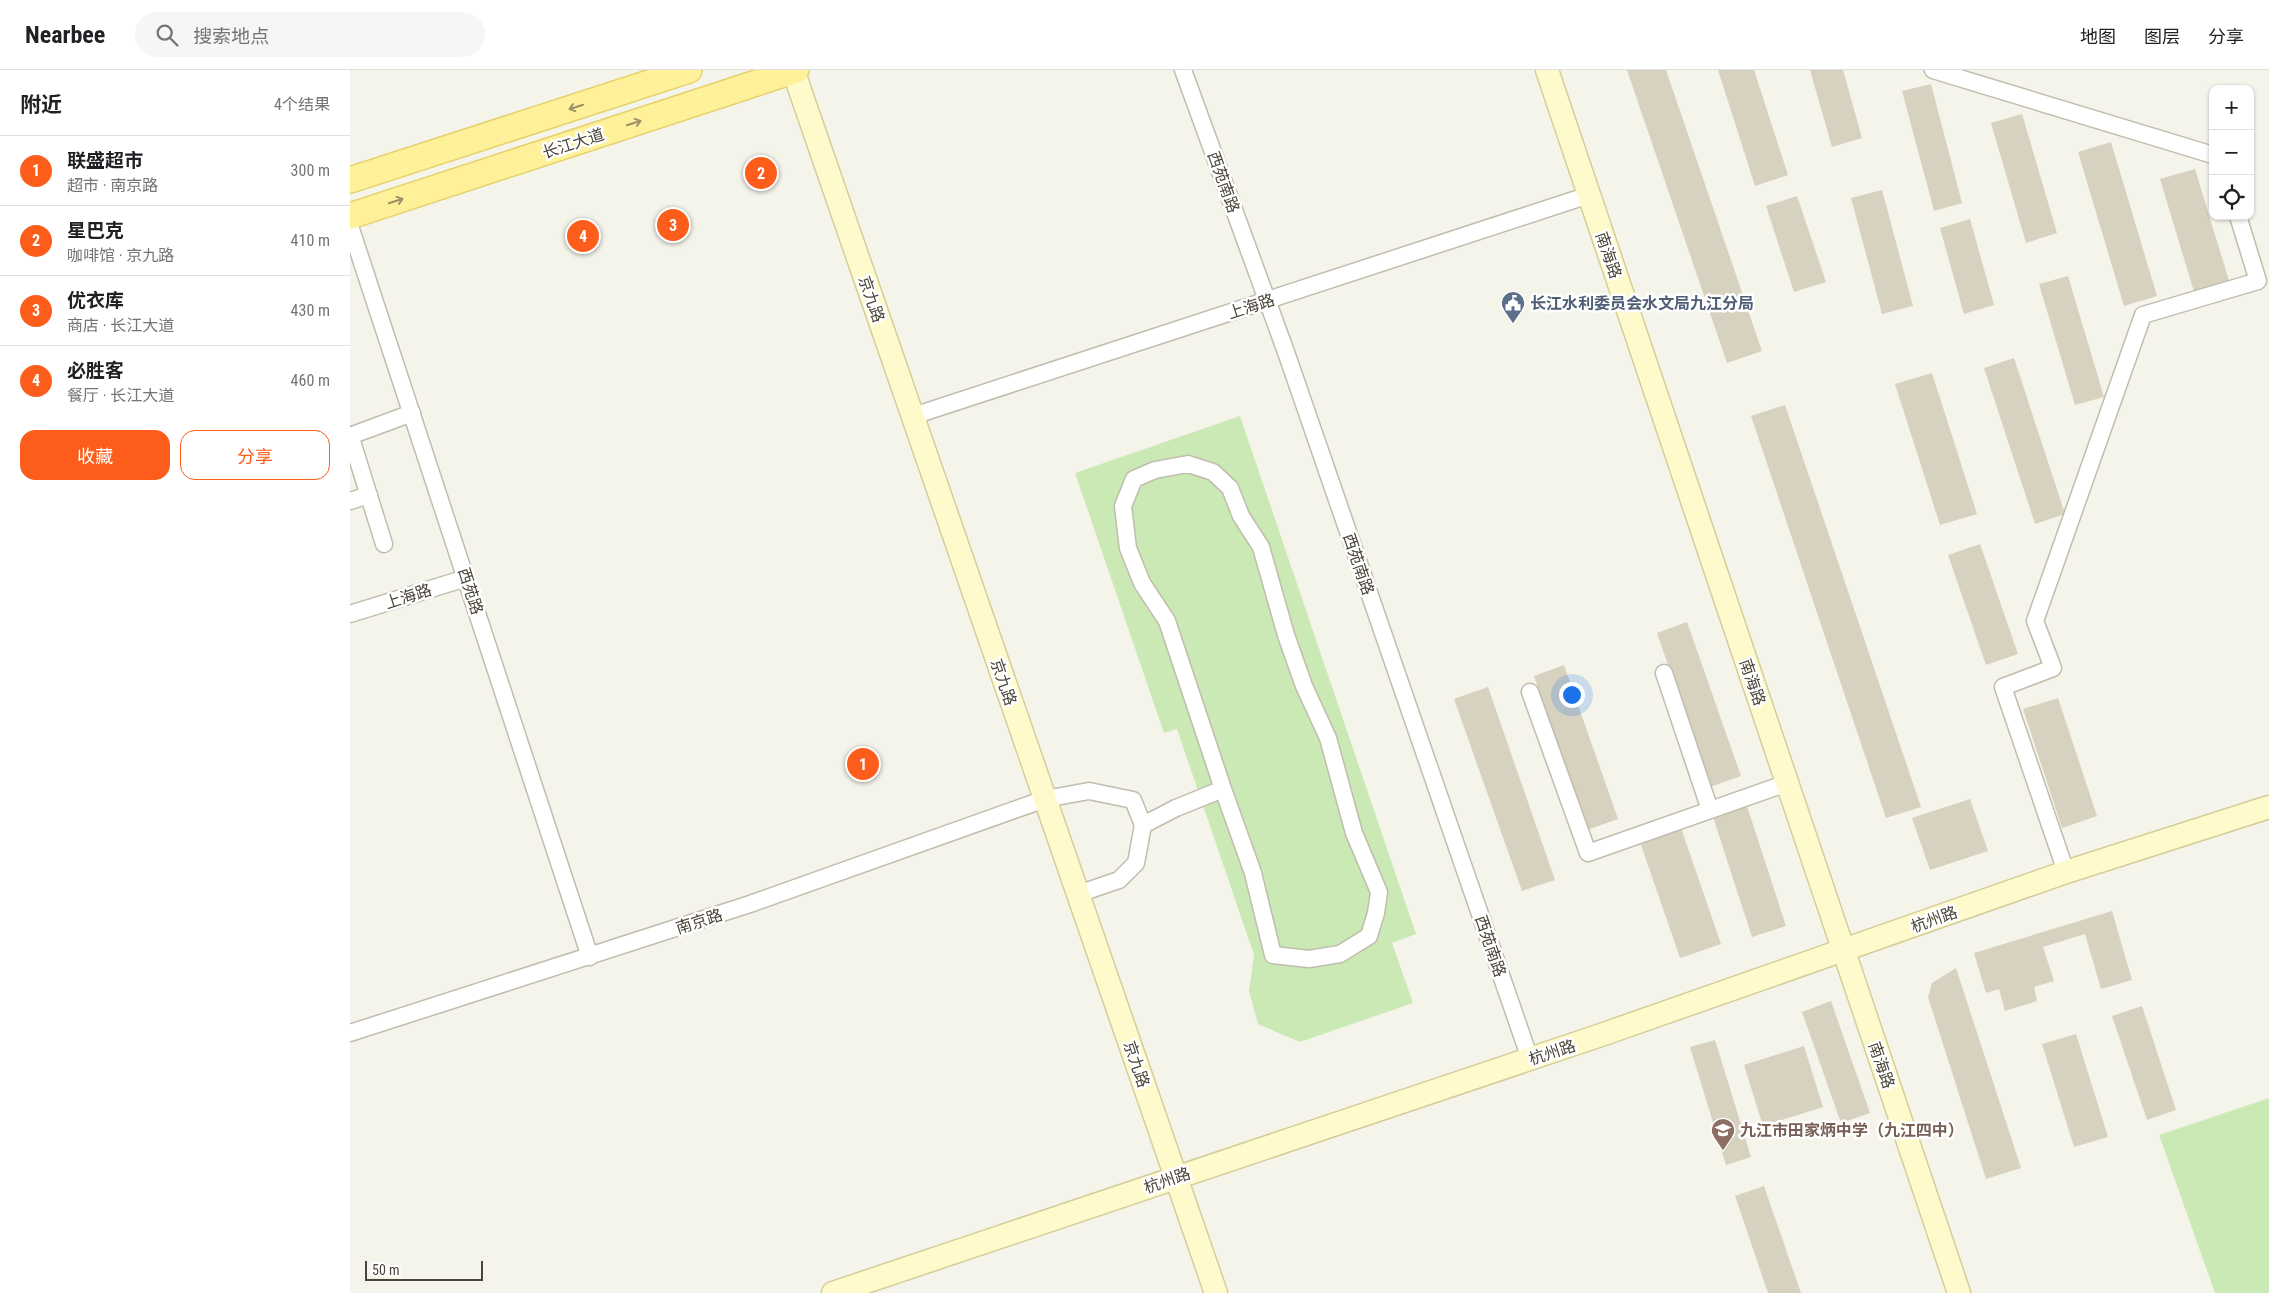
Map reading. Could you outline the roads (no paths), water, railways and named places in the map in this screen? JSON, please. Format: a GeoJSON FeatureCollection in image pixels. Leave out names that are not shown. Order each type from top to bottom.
{"type":"FeatureCollection","features":[{"type":"Feature","properties":{"kind":"main road","name":"长江大道"},"geometry":{"type":"LineString","coordinates":[[350,180],[689,70]]}},
{"type":"Feature","properties":{"kind":"main road","name":"长江大道"},"geometry":{"type":"LineString","coordinates":[[350,216],[794,70]]}},
{"type":"Feature","properties":{"kind":"main road","name":"京九路"},"geometry":{"type":"LineString","coordinates":[[794,70],[1216,1293]]}},
{"type":"Feature","properties":{"kind":"main road","name":"南海路"},"geometry":{"type":"LineString","coordinates":[[1552,71],[1589,195],[1959,1293]]}},
{"type":"Feature","properties":{"kind":"main road","name":"杭州路"},"geometry":{"type":"LineString","coordinates":[[833,1293],[1530,1059],[2066,872],[2269,806]]}},
{"type":"Feature","properties":{"kind":"street","name":"西苑南路"},"geometry":{"type":"LineString","coordinates":[[1183,70],[1267,300],[1530,1059]]}},
{"type":"Feature","properties":{"kind":"street"},"geometry":{"type":"LineString","coordinates":[[1933,70],[2209,154]]}},
{"type":"Feature","properties":{"kind":"street","name":"上海路"},"geometry":{"type":"LineString","coordinates":[[913,416],[1589,195]]}},
{"type":"Feature","properties":{"kind":"street"},"geometry":{"type":"LineString","coordinates":[[2066,872],[2003,687],[2053,668],[2036,621],[2143,315],[2258,281],[2239,220]]}},
{"type":"Feature","properties":{"kind":"street","name":"西苑路"},"geometry":{"type":"LineString","coordinates":[[350,226],[590,957]]}},
{"type":"Feature","properties":{"kind":"street"},"geometry":{"type":"LineString","coordinates":[[384,544],[350,435],[412,413]]}},
{"type":"Feature","properties":{"kind":"street"},"geometry":{"type":"LineString","coordinates":[[1188,464],[1212,472],[1230,488],[1242,516],[1261,547],[1295,661],[1304,686],[1328,738],[1354,833],[1379,892],[1376,913],[1369,936],[1340,954],[1309,959],[1274,955],[1253,873],[1222,789],[1167,622],[1142,583],[1128,548],[1124,506],[1134,479],[1155,470],[1188,464]]}},
{"type":"Feature","properties":{"kind":"street"},"geometry":{"type":"LineString","coordinates":[[350,501],[369,495]]}},
{"type":"Feature","properties":{"kind":"street","name":"上海路"},"geometry":{"type":"LineString","coordinates":[[350,614],[466,578]]}},
{"type":"Feature","properties":{"kind":"street"},"geometry":{"type":"LineString","coordinates":[[1664,673],[1710,810]]}},
{"type":"Feature","properties":{"kind":"street"},"geometry":{"type":"LineString","coordinates":[[1530,692],[1588,852],[1787,783]]}},
{"type":"Feature","properties":{"kind":"street"},"geometry":{"type":"LineString","coordinates":[[1078,894],[1119,880],[1136,863],[1143,825],[1176,808],[1222,789]]}},
{"type":"Feature","properties":{"kind":"street","name":"南京路"},"geometry":{"type":"LineString","coordinates":[[350,1033],[590,957],[758,901],[1045,799],[1089,791],[1118,796],[1133,800],[1143,825]]}},
{"type":"Feature","properties":{"kind":"place","name":"星巴克"},"geometry":{"type":"Point","coordinates":[761,173]}},
{"type":"Feature","properties":{"kind":"place","name":"优衣库"},"geometry":{"type":"Point","coordinates":[673,225]}},
{"type":"Feature","properties":{"kind":"place","name":"必胜客"},"geometry":{"type":"Point","coordinates":[583,236]}},
{"type":"Feature","properties":{"kind":"place","name":"长江水利委员会水文局九江分局"},"geometry":{"type":"Point","coordinates":[1513,324]}},
{"type":"Feature","properties":{"kind":"place","name":"联盛超市"},"geometry":{"type":"Point","coordinates":[863,764]}},
{"type":"Feature","properties":{"kind":"place","name":"九江市田家炳中学（九江四中）"},"geometry":{"type":"Point","coordinates":[1723,1151]}}]}
